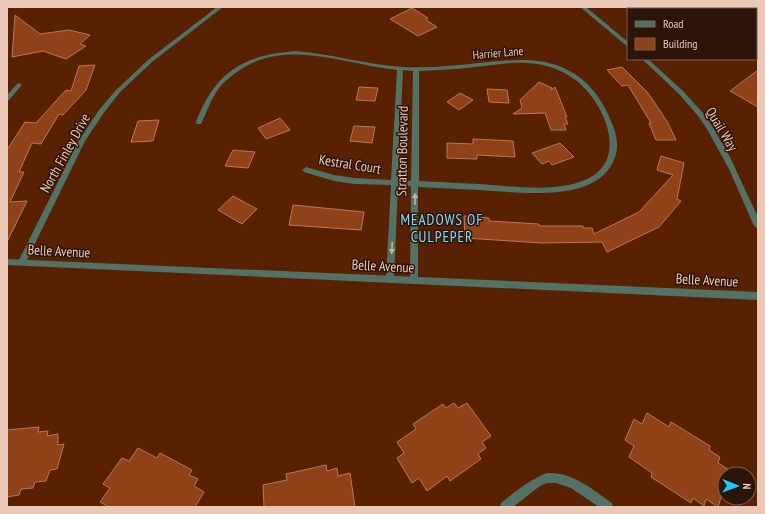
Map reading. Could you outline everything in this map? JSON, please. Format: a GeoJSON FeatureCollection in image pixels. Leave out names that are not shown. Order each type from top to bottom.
{"type":"FeatureCollection","features":[{"type":"Feature","properties":{"kind":"street","name":"North Finley Drive"},"geometry":{"type":"LineString","coordinates":[[22,262],[82,140],[101,112],[118,91],[150,61],[220,7]]}},
{"type":"Feature","properties":{"kind":"street"},"geometry":{"type":"LineString","coordinates":[[583,7],[627,43]]}},
{"type":"Feature","properties":{"kind":"street","name":"Harrier Lane"},"geometry":{"type":"LineString","coordinates":[[199,122],[202,108],[209,95],[220,81],[232,71],[258,59],[279,54],[306,53],[392,69],[481,65],[515,60],[543,63],[557,67],[570,73],[586,85],[600,106],[609,124],[615,144],[613,155],[608,165],[602,172],[588,181],[574,186],[564,188],[511,189],[415,184]]}},
{"type":"Feature","properties":{"kind":"street","name":"Quail Way"},"geometry":{"type":"LineString","coordinates":[[646,60],[685,96],[716,138],[758,226]]}},
{"type":"Feature","properties":{"kind":"street","name":"Stratton Boulevard"},"geometry":{"type":"LineString","coordinates":[[390,279],[400,69]]}},
{"type":"Feature","properties":{"kind":"street","name":"Stratton Boulevard"},"geometry":{"type":"LineString","coordinates":[[414,280],[416,69]]}},
{"type":"Feature","properties":{"kind":"street"},"geometry":{"type":"LineString","coordinates":[[7,99],[19,85]]}},
{"type":"Feature","properties":{"kind":"street","name":"Kestral Court"},"geometry":{"type":"LineString","coordinates":[[306,170],[334,178],[354,181],[415,184]]}},
{"type":"Feature","properties":{"kind":"street","name":"Belle Avenue"},"geometry":{"type":"LineString","coordinates":[[7,262],[758,296]]}},
{"type":"Feature","properties":{"kind":"street"},"geometry":{"type":"LineString","coordinates":[[505,507],[538,481],[554,478],[566,480],[581,487],[608,507]]}},
{"type":"Feature","properties":{"kind":"building"},"geometry":{"type":"Polygon","coordinates":[[[412,8],[428,18],[426,20],[437,27],[418,36],[390,19],[412,8]]]}},
{"type":"Feature","properties":{"kind":"building"},"geometry":{"type":"Polygon","coordinates":[[[15,15],[40,34],[69,30],[90,35],[80,44],[86,46],[66,59],[43,51],[12,57],[15,15]]]}},
{"type":"Feature","properties":{"kind":"building"},"geometry":{"type":"Polygon","coordinates":[[[95,65],[86,90],[63,115],[59,114],[41,144],[32,143],[19,172],[24,172],[10,202],[27,201],[7,242],[7,150],[25,122],[36,123],[66,90],[71,91],[79,66],[95,65]]]}},
{"type":"Feature","properties":{"kind":"building"},"geometry":{"type":"Polygon","coordinates":[[[622,67],[648,93],[668,123],[676,140],[656,140],[649,123],[651,123],[628,85],[622,86],[607,70],[622,67]]]}},
{"type":"Feature","properties":{"kind":"building"},"geometry":{"type":"Polygon","coordinates":[[[758,70],[758,107],[730,91],[758,70]]]}},
{"type":"Feature","properties":{"kind":"building"},"geometry":{"type":"Polygon","coordinates":[[[539,82],[552,88],[551,90],[555,87],[567,117],[565,117],[568,124],[564,124],[566,130],[551,130],[545,113],[513,114],[522,108],[520,100],[539,82]]]}},
{"type":"Feature","properties":{"kind":"building"},"geometry":{"type":"Polygon","coordinates":[[[359,87],[378,88],[375,101],[356,100],[359,87]]]}},
{"type":"Feature","properties":{"kind":"building"},"geometry":{"type":"Polygon","coordinates":[[[487,89],[507,90],[509,103],[489,102],[487,89]]]}},
{"type":"Feature","properties":{"kind":"building"},"geometry":{"type":"Polygon","coordinates":[[[460,93],[473,100],[459,110],[447,102],[460,93]]]}},
{"type":"Feature","properties":{"kind":"building"},"geometry":{"type":"Polygon","coordinates":[[[280,118],[290,130],[266,139],[258,128],[280,118]]]}},
{"type":"Feature","properties":{"kind":"building"},"geometry":{"type":"Polygon","coordinates":[[[159,120],[153,141],[131,142],[138,121],[159,120]]]}},
{"type":"Feature","properties":{"kind":"building"},"geometry":{"type":"Polygon","coordinates":[[[354,126],[375,127],[372,143],[350,141],[354,126]]]}},
{"type":"Feature","properties":{"kind":"building"},"geometry":{"type":"Polygon","coordinates":[[[473,139],[513,141],[515,157],[477,155],[477,159],[447,158],[447,143],[473,144],[473,139]]]}},
{"type":"Feature","properties":{"kind":"building"},"geometry":{"type":"Polygon","coordinates":[[[560,143],[574,157],[552,165],[549,161],[542,164],[532,153],[560,143]]]}},
{"type":"Feature","properties":{"kind":"building"},"geometry":{"type":"Polygon","coordinates":[[[233,150],[255,152],[248,168],[225,166],[233,150]]]}},
{"type":"Feature","properties":{"kind":"building"},"geometry":{"type":"Polygon","coordinates":[[[661,156],[684,163],[677,199],[681,201],[659,227],[607,252],[602,242],[541,243],[465,238],[464,216],[489,218],[489,221],[539,224],[539,226],[583,226],[583,228],[592,228],[594,234],[639,212],[673,175],[657,170],[661,156]]]}},
{"type":"Feature","properties":{"kind":"building"},"geometry":{"type":"Polygon","coordinates":[[[233,196],[257,209],[242,224],[218,210],[233,196]]]}},
{"type":"Feature","properties":{"kind":"building"},"geometry":{"type":"Polygon","coordinates":[[[293,205],[364,212],[361,230],[289,225],[293,205]]]}},
{"type":"Feature","properties":{"kind":"building"},"geometry":{"type":"Polygon","coordinates":[[[454,403],[458,408],[467,403],[491,436],[482,442],[486,448],[478,454],[481,459],[450,481],[447,476],[427,491],[419,478],[412,483],[397,458],[404,453],[397,442],[416,429],[413,424],[443,404],[446,408],[454,403]]]}},
{"type":"Feature","properties":{"kind":"building"},"geometry":{"type":"Polygon","coordinates":[[[647,413],[669,427],[671,422],[710,446],[709,450],[720,457],[718,463],[723,466],[717,466],[718,507],[706,499],[704,506],[693,498],[691,503],[651,477],[652,473],[629,457],[634,446],[625,440],[634,419],[642,424],[647,413]]]}},
{"type":"Feature","properties":{"kind":"building"},"geometry":{"type":"Polygon","coordinates":[[[39,427],[38,432],[48,431],[47,436],[58,434],[58,445],[64,444],[57,469],[50,470],[46,481],[35,482],[33,488],[21,489],[19,495],[7,497],[7,430],[39,427]]]}},
{"type":"Feature","properties":{"kind":"building"},"geometry":{"type":"Polygon","coordinates":[[[138,448],[157,458],[160,453],[192,470],[189,475],[198,479],[194,486],[204,492],[195,507],[109,507],[100,502],[110,488],[103,484],[122,458],[129,461],[138,448]]]}},
{"type":"Feature","properties":{"kind":"building"},"geometry":{"type":"Polygon","coordinates":[[[326,465],[327,471],[337,468],[338,476],[350,473],[355,507],[264,507],[263,485],[287,480],[286,474],[326,465]]]}},
{"type":"Feature","properties":{"kind":"district","name":"MEADOWS OF CULPEPER"},"geometry":{"type":"Point","coordinates":[442,228]}}]}
